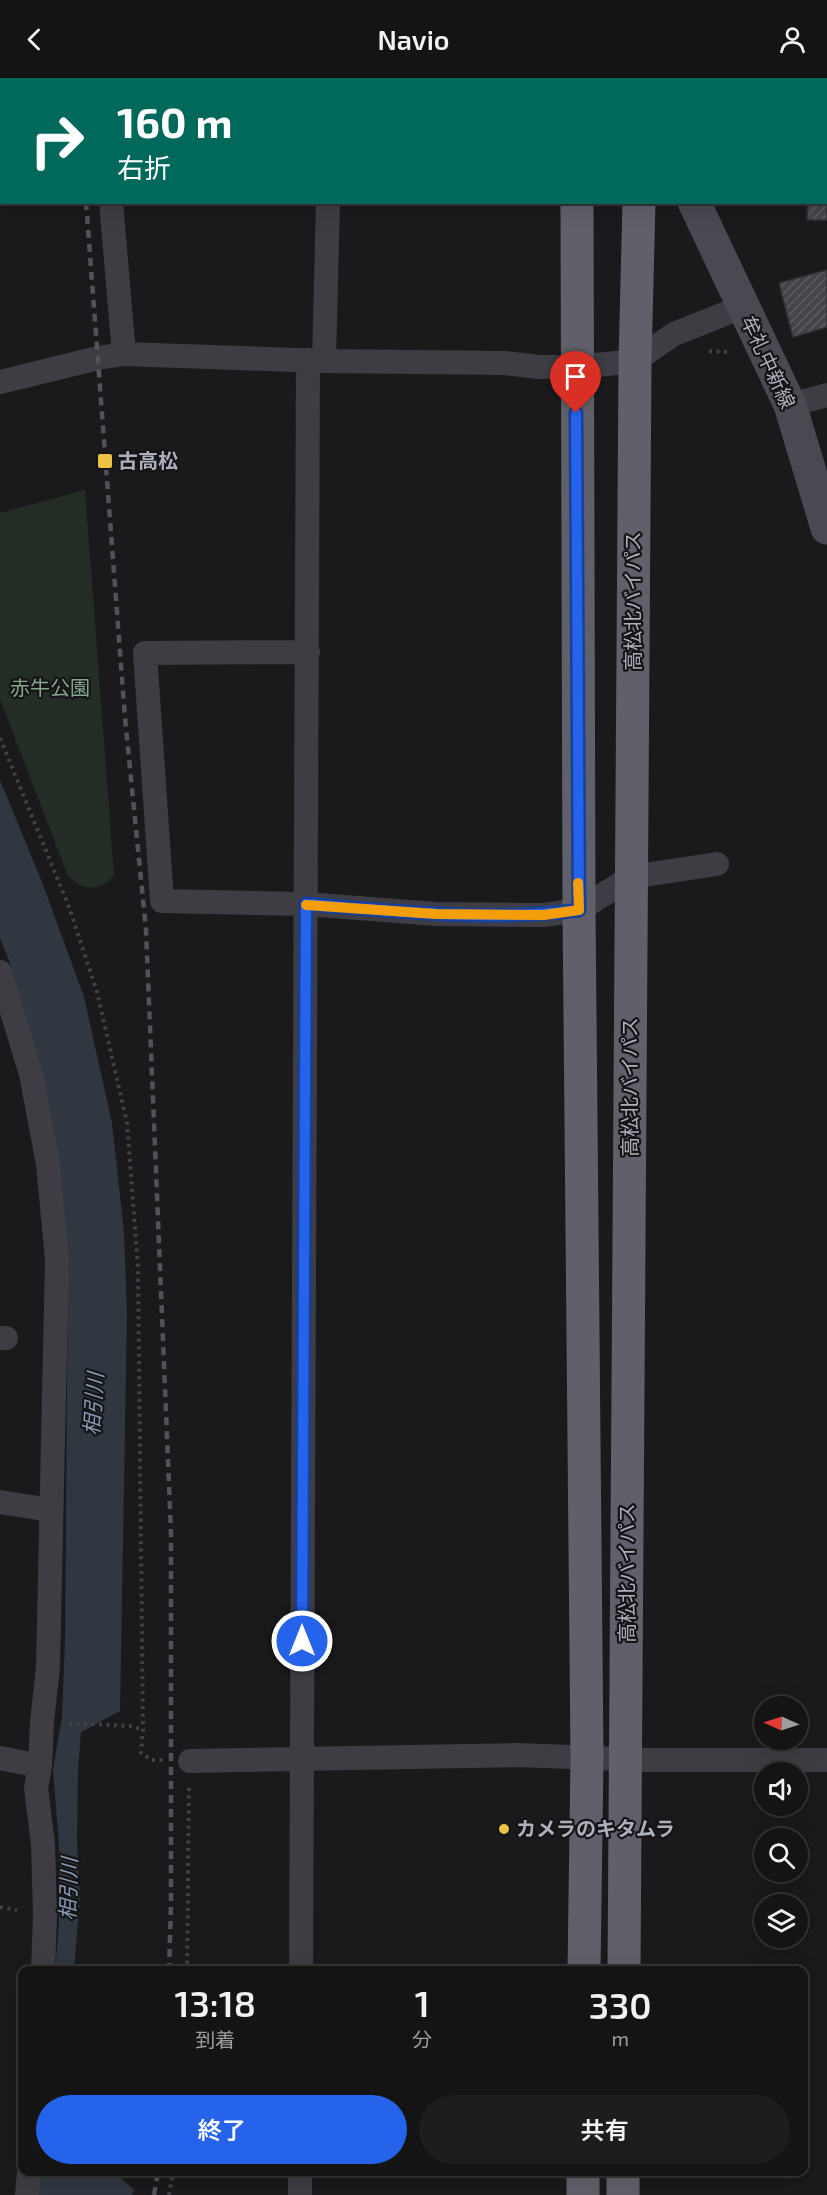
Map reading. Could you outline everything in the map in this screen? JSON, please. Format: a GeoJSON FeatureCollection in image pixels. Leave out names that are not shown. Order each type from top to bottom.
{"type":"FeatureCollection","features":[{"type":"Feature","properties":{"kind":"highway"},"geometry":{"type":"LineString","coordinates":[[577,204],[579,910],[587,1758],[584,1966]]}},
{"type":"Feature","properties":{"kind":"highway","name":"高松北バイパス"},"geometry":{"type":"LineString","coordinates":[[624,1966],[635,360],[639,204]]}},
{"type":"Feature","properties":{"kind":"highway"},"geometry":{"type":"LineString","coordinates":[[583,2176],[583,2195]]}},
{"type":"Feature","properties":{"kind":"highway"},"geometry":{"type":"LineString","coordinates":[[623,2195],[624,2176]]}},
{"type":"Feature","properties":{"kind":"main road","name":"牟礼中新線"},"geometry":{"type":"LineString","coordinates":[[695,204],[790,405],[827,528]]}},
{"type":"Feature","properties":{"kind":"street"},"geometry":{"type":"LineString","coordinates":[[111,204],[124,354]]}},
{"type":"Feature","properties":{"kind":"street"},"geometry":{"type":"LineString","coordinates":[[301,1966],[308,652],[316,361],[328,204]]}},
{"type":"Feature","properties":{"kind":"street"},"geometry":{"type":"LineString","coordinates":[[0,382],[98,358],[124,354],[316,361],[505,363],[539,367],[577,367],[635,360],[674,334],[742,307]]}},
{"type":"Feature","properties":{"kind":"street"},"geometry":{"type":"LineString","coordinates":[[790,405],[827,395]]}},
{"type":"Feature","properties":{"kind":"street"},"geometry":{"type":"LineString","coordinates":[[308,652],[145,653],[162,901],[306,904],[436,914],[544,915],[579,910],[631,877],[717,864]]}},
{"type":"Feature","properties":{"kind":"street"},"geometry":{"type":"LineString","coordinates":[[0,972],[31,1074],[48,1164],[57,1260],[48,1667],[40,1766],[36,1788],[43,1844],[45,1915],[43,1966]]}},
{"type":"Feature","properties":{"kind":"street"},"geometry":{"type":"LineString","coordinates":[[0,1503],[51,1510]]}},
{"type":"Feature","properties":{"kind":"street"},"geometry":{"type":"LineString","coordinates":[[190,1761],[518,1755],[626,1759],[827,1760]]}},
{"type":"Feature","properties":{"kind":"street"},"geometry":{"type":"LineString","coordinates":[[0,1758],[40,1766]]}},
{"type":"Feature","properties":{"kind":"street"},"geometry":{"type":"LineString","coordinates":[[27,2195],[29,2176]]}},
{"type":"Feature","properties":{"kind":"street"},"geometry":{"type":"LineString","coordinates":[[300,2176],[300,2195]]}},
{"type":"Feature","properties":{"kind":"path"},"geometry":{"type":"LineString","coordinates":[[704,351],[727,352],[736,358]]}},
{"type":"Feature","properties":{"kind":"path"},"geometry":{"type":"LineString","coordinates":[[0,738],[69,907],[97,992],[127,1123],[138,1268],[143,1730],[141,1753],[152,1760],[190,1761],[187,1966]]}},
{"type":"Feature","properties":{"kind":"path"},"geometry":{"type":"LineString","coordinates":[[62,1722],[131,1726],[143,1730]]}},
{"type":"Feature","properties":{"kind":"path"},"geometry":{"type":"LineString","coordinates":[[170,2195],[172,2176]]}},
{"type":"Feature","properties":{"kind":"green space","name":"赤牛公園"},"geometry":{"type":"Polygon","coordinates":[[[85,490],[114,875],[109,881],[91,888],[79,885],[68,876],[0,699],[0,513],[85,490]]]}},
{"type":"Feature","properties":{"kind":"water","name":"相引川"},"geometry":{"type":"Polygon","coordinates":[[[0,780],[42,882],[84,997],[112,1123],[124,1232],[127,1312],[120,1711],[81,1732],[77,1842],[80,1896],[74,1966],[55,1966],[59,1923],[59,1845],[53,1769],[62,1717],[65,1642],[68,1260],[51,1121],[9,960],[0,938],[0,780]]]}},
{"type":"Feature","properties":{"kind":"water"},"geometry":{"type":"Polygon","coordinates":[[[37,2176],[118,2176],[134,2190],[132,2195],[35,2195],[37,2176]]]}},
{"type":"Feature","properties":{"kind":"building"},"geometry":{"type":"Polygon","coordinates":[[[808,204],[827,204],[827,220],[807,220],[808,204]]]}},
{"type":"Feature","properties":{"kind":"building"},"geometry":{"type":"Polygon","coordinates":[[[827,270],[827,327],[793,337],[779,283],[827,270]]]}},
{"type":"Feature","properties":{"kind":"railway"},"geometry":{"type":"LineString","coordinates":[[86,204],[125,718],[146,930],[171,1533],[169,1966]]}},
{"type":"Feature","properties":{"kind":"railway"},"geometry":{"type":"LineString","coordinates":[[154,2195],[157,2176]]}},
{"type":"Feature","properties":{"kind":"slow traffic"},"geometry":{"type":"LineString","coordinates":[[306,905],[436,914],[544,915],[579,910],[578,883]]}},
{"type":"Feature","properties":{"kind":"place","name":"古高松"},"geometry":{"type":"Point","coordinates":[105,461]}},
{"type":"Feature","properties":{"kind":"place","name":"カメラのキタムラ"},"geometry":{"type":"Point","coordinates":[504,1829]}},
{"type":"Feature","properties":{"kind":"route"},"geometry":{"type":"LineString","coordinates":[[302,1641],[306,904],[436,914],[544,915],[579,910],[576,413]]}}]}
